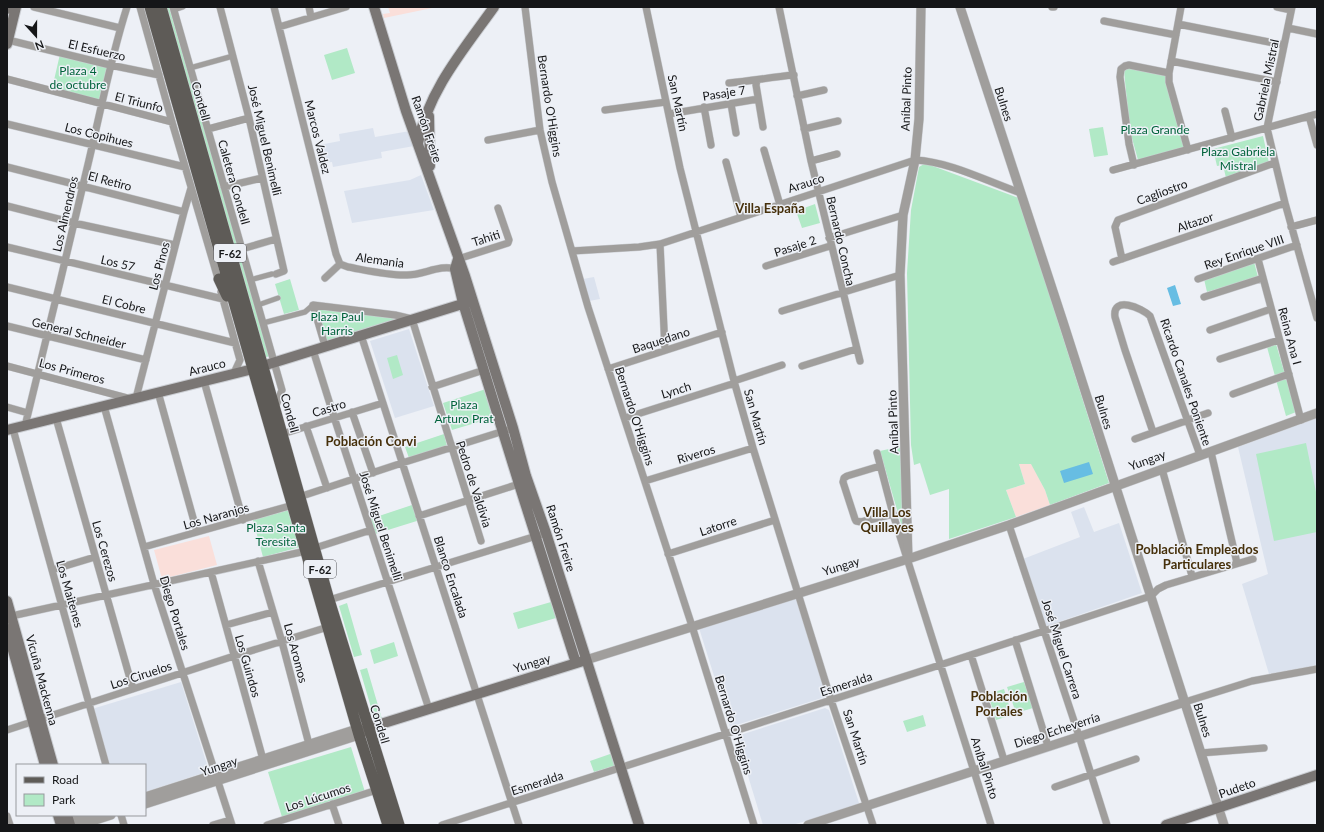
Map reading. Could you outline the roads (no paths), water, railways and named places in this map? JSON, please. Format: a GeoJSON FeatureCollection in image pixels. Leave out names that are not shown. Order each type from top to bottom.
{"type":"FeatureCollection","features":[{"type":"Feature","properties":{"kind":"main road"},"geometry":{"type":"LineString","coordinates":[[7,42],[16,7]]}},
{"type":"Feature","properties":{"kind":"main road","name":"Condell"},"geometry":{"type":"LineString","coordinates":[[150,7],[239,321],[275,408],[296,501]]}},
{"type":"Feature","properties":{"kind":"main road","name":"Condell"},"geometry":{"type":"LineString","coordinates":[[161,7],[258,367],[310,549],[328,627],[361,731],[398,825]]}},
{"type":"Feature","properties":{"kind":"main road","name":"Ramón Freire"},"geometry":{"type":"LineString","coordinates":[[374,7],[411,125],[465,276],[468,302],[484,370],[535,535],[621,768],[639,825]]}},
{"type":"Feature","properties":{"kind":"main road"},"geometry":{"type":"LineString","coordinates":[[418,143],[422,125],[440,84],[494,7]]}},
{"type":"Feature","properties":{"kind":"main road"},"geometry":{"type":"LineString","coordinates":[[430,108],[429,151],[432,184]]}},
{"type":"Feature","properties":{"kind":"main road"},"geometry":{"type":"LineString","coordinates":[[411,125],[422,125]]}},
{"type":"Feature","properties":{"kind":"main road","name":"Ramón Freire"},"geometry":{"type":"LineString","coordinates":[[458,259],[455,269],[513,428],[526,476],[546,532],[581,662]]}},
{"type":"Feature","properties":{"kind":"main road"},"geometry":{"type":"LineString","coordinates":[[455,269],[465,276]]}},
{"type":"Feature","properties":{"kind":"main road"},"geometry":{"type":"LineString","coordinates":[[218,279],[239,321]]}},
{"type":"Feature","properties":{"kind":"main road","name":"Arauco"},"geometry":{"type":"LineString","coordinates":[[10,429],[258,367],[468,302]]}},
{"type":"Feature","properties":{"kind":"main road","name":"Condell"},"geometry":{"type":"LineString","coordinates":[[310,549],[329,600],[361,731],[388,825]]}},
{"type":"Feature","properties":{"kind":"main road","name":"Vicuña Mackenna"},"geometry":{"type":"LineString","coordinates":[[7,601],[9,617],[36,720],[45,764]]}},
{"type":"Feature","properties":{"kind":"main road","name":"Vicuña Mackenna"},"geometry":{"type":"LineString","coordinates":[[7,629],[36,720],[53,764]]}},
{"type":"Feature","properties":{"kind":"main road","name":"Yungay"},"geometry":{"type":"LineString","coordinates":[[361,731],[581,662]]}},
{"type":"Feature","properties":{"kind":"main road","name":"Pudeto"},"geometry":{"type":"LineString","coordinates":[[1166,825],[1317,775]]}},
{"type":"Feature","properties":{"kind":"street"},"geometry":{"type":"LineString","coordinates":[[34,7],[120,28]]}},
{"type":"Feature","properties":{"kind":"street","name":"Los Almendros"},"geometry":{"type":"LineString","coordinates":[[25,426],[103,104],[110,65],[127,7]]}},
{"type":"Feature","properties":{"kind":"street"},"geometry":{"type":"LineString","coordinates":[[140,7],[240,360],[234,373]]}},
{"type":"Feature","properties":{"kind":"street"},"geometry":{"type":"LineString","coordinates":[[173,8],[183,7]]}},
{"type":"Feature","properties":{"kind":"street","name":"José Miguel Benimelli"},"geometry":{"type":"LineString","coordinates":[[220,7],[249,118],[284,271],[274,274]]}},
{"type":"Feature","properties":{"kind":"street","name":"Marcos Valdez"},"geometry":{"type":"LineString","coordinates":[[274,7],[336,254],[340,264]]}},
{"type":"Feature","properties":{"kind":"street"},"geometry":{"type":"LineString","coordinates":[[309,7],[311,17]]}},
{"type":"Feature","properties":{"kind":"street"},"geometry":{"type":"LineString","coordinates":[[279,27],[338,8],[346,7]]}},
{"type":"Feature","properties":{"kind":"street","name":"Bernardo O'Higgins"},"geometry":{"type":"LineString","coordinates":[[525,7],[540,130],[552,182],[588,308],[692,626],[754,825]]}},
{"type":"Feature","properties":{"kind":"street","name":"San Martín"},"geometry":{"type":"LineString","coordinates":[[646,7],[680,168],[753,448],[831,700],[873,825]]}},
{"type":"Feature","properties":{"kind":"street","name":"Bernardo Concha"},"geometry":{"type":"LineString","coordinates":[[779,7],[828,238],[860,362]]}},
{"type":"Feature","properties":{"kind":"street","name":"Aníbal Pinto"},"geometry":{"type":"LineString","coordinates":[[921,7],[919,119],[915,160],[903,215],[900,275],[908,559],[990,825]]}},
{"type":"Feature","properties":{"kind":"street","name":"Bulnes"},"geometry":{"type":"LineString","coordinates":[[960,7],[1224,825]]}},
{"type":"Feature","properties":{"kind":"street"},"geometry":{"type":"LineString","coordinates":[[1181,7],[1169,72],[1169,82],[1188,150]]}},
{"type":"Feature","properties":{"kind":"street"},"geometry":{"type":"LineString","coordinates":[[1277,7],[1292,9]]}},
{"type":"Feature","properties":{"kind":"street","name":"Caletera Condell"},"geometry":{"type":"LineString","coordinates":[[173,8],[282,390],[275,408]]}},
{"type":"Feature","properties":{"kind":"street","name":"Gabriela Mistral"},"geometry":{"type":"LineString","coordinates":[[1292,9],[1267,128],[1284,203],[1317,318]]}},
{"type":"Feature","properties":{"kind":"street"},"geometry":{"type":"LineString","coordinates":[[1104,21],[1176,35]]}},
{"type":"Feature","properties":{"kind":"street"},"geometry":{"type":"LineString","coordinates":[[1178,24],[1284,45]]}},
{"type":"Feature","properties":{"kind":"street"},"geometry":{"type":"LineString","coordinates":[[1288,28],[1317,34]]}},
{"type":"Feature","properties":{"kind":"street","name":"El Esfuerzo"},"geometry":{"type":"LineString","coordinates":[[7,42],[159,75]]}},
{"type":"Feature","properties":{"kind":"street"},"geometry":{"type":"LineString","coordinates":[[190,68],[233,56]]}},
{"type":"Feature","properties":{"kind":"street"},"geometry":{"type":"LineString","coordinates":[[1171,61],[1277,82]]}},
{"type":"Feature","properties":{"kind":"street"},"geometry":{"type":"LineString","coordinates":[[1134,165],[1129,144],[1120,77],[1121,69],[1129,65],[1169,72]]}},
{"type":"Feature","properties":{"kind":"street","name":"Pasaje 7"},"geometry":{"type":"LineString","coordinates":[[729,83],[794,75]]}},
{"type":"Feature","properties":{"kind":"street","name":"El Triunfo"},"geometry":{"type":"LineString","coordinates":[[7,79],[172,122]]}},
{"type":"Feature","properties":{"kind":"street"},"geometry":{"type":"LineString","coordinates":[[757,80],[756,84],[763,127]]}},
{"type":"Feature","properties":{"kind":"street"},"geometry":{"type":"LineString","coordinates":[[797,96],[824,90]]}},
{"type":"Feature","properties":{"kind":"street","name":"Pasaje 7"},"geometry":{"type":"LineString","coordinates":[[669,114],[758,99]]}},
{"type":"Feature","properties":{"kind":"street"},"geometry":{"type":"LineString","coordinates":[[604,110],[666,102]]}},
{"type":"Feature","properties":{"kind":"street"},"geometry":{"type":"LineString","coordinates":[[731,104],[736,133]]}},
{"type":"Feature","properties":{"kind":"street"},"geometry":{"type":"LineString","coordinates":[[704,107],[711,145]]}},
{"type":"Feature","properties":{"kind":"street"},"geometry":{"type":"LineString","coordinates":[[1225,112],[1232,138]]}},
{"type":"Feature","properties":{"kind":"street"},"geometry":{"type":"LineString","coordinates":[[1113,170],[1317,114]]}},
{"type":"Feature","properties":{"kind":"street"},"geometry":{"type":"LineString","coordinates":[[1309,116],[1317,145]]}},
{"type":"Feature","properties":{"kind":"street"},"geometry":{"type":"LineString","coordinates":[[208,129],[249,118]]}},
{"type":"Feature","properties":{"kind":"street"},"geometry":{"type":"LineString","coordinates":[[804,129],[838,121]]}},
{"type":"Feature","properties":{"kind":"street","name":"Los Copihues"},"geometry":{"type":"LineString","coordinates":[[7,124],[185,167]]}},
{"type":"Feature","properties":{"kind":"street"},"geometry":{"type":"LineString","coordinates":[[488,140],[540,130]]}},
{"type":"Feature","properties":{"kind":"street"},"geometry":{"type":"LineString","coordinates":[[764,150],[780,205]]}},
{"type":"Feature","properties":{"kind":"street"},"geometry":{"type":"LineString","coordinates":[[811,161],[837,154]]}},
{"type":"Feature","properties":{"kind":"street","name":"Arauco"},"geometry":{"type":"LineString","coordinates":[[572,251],[639,247],[660,244],[915,160],[930,160],[953,167],[1021,193]]}},
{"type":"Feature","properties":{"kind":"street"},"geometry":{"type":"LineString","coordinates":[[726,162],[741,217]]}},
{"type":"Feature","properties":{"kind":"street","name":"Cagliostro"},"geometry":{"type":"LineString","coordinates":[[1122,259],[1115,227],[1118,220],[1274,163]]}},
{"type":"Feature","properties":{"kind":"street","name":"El Retiro"},"geometry":{"type":"LineString","coordinates":[[7,167],[184,212]]}},
{"type":"Feature","properties":{"kind":"street"},"geometry":{"type":"LineString","coordinates":[[224,187],[262,178]]}},
{"type":"Feature","properties":{"kind":"street","name":"Los Pinos"},"geometry":{"type":"LineString","coordinates":[[134,398],[146,360],[175,245],[192,187]]}},
{"type":"Feature","properties":{"kind":"street","name":"Altazor"},"geometry":{"type":"LineString","coordinates":[[1112,262],[1284,203]]}},
{"type":"Feature","properties":{"kind":"street"},"geometry":{"type":"LineString","coordinates":[[7,206],[74,223],[175,245]]}},
{"type":"Feature","properties":{"kind":"street","name":"Tahiti"},"geometry":{"type":"LineString","coordinates":[[458,259],[508,243],[509,240],[498,208]]}},
{"type":"Feature","properties":{"kind":"street"},"geometry":{"type":"LineString","coordinates":[[828,238],[903,215]]}},
{"type":"Feature","properties":{"kind":"street"},"geometry":{"type":"LineString","coordinates":[[1292,227],[1317,220]]}},
{"type":"Feature","properties":{"kind":"street"},"geometry":{"type":"LineString","coordinates":[[242,249],[276,239]]}},
{"type":"Feature","properties":{"kind":"street"},"geometry":{"type":"LineString","coordinates":[[660,244],[665,350]]}},
{"type":"Feature","properties":{"kind":"street","name":"Pasaje 2"},"geometry":{"type":"LineString","coordinates":[[766,266],[830,246]]}},
{"type":"Feature","properties":{"kind":"street","name":"Rey Enrique VIII"},"geometry":{"type":"LineString","coordinates":[[1198,279],[1297,246]]}},
{"type":"Feature","properties":{"kind":"street","name":"Los 57"},"geometry":{"type":"LineString","coordinates":[[7,247],[223,299]]}},
{"type":"Feature","properties":{"kind":"street","name":"Reina Ana I"},"geometry":{"type":"LineString","coordinates":[[1258,259],[1302,420]]}},
{"type":"Feature","properties":{"kind":"street","name":"Alemania"},"geometry":{"type":"LineString","coordinates":[[324,278],[340,264],[348,267],[405,276],[420,274],[445,267],[455,269]]}},
{"type":"Feature","properties":{"kind":"street"},"geometry":{"type":"LineString","coordinates":[[250,280],[274,274]]}},
{"type":"Feature","properties":{"kind":"street"},"geometry":{"type":"LineString","coordinates":[[782,311],[900,275]]}},
{"type":"Feature","properties":{"kind":"street"},"geometry":{"type":"LineString","coordinates":[[1204,297],[1263,278]]}},
{"type":"Feature","properties":{"kind":"street","name":"El Cobre"},"geometry":{"type":"LineString","coordinates":[[7,287],[235,343]]}},
{"type":"Feature","properties":{"kind":"street"},"geometry":{"type":"LineString","coordinates":[[258,305],[278,298]]}},
{"type":"Feature","properties":{"kind":"street"},"geometry":{"type":"LineString","coordinates":[[313,305],[325,346]]}},
{"type":"Feature","properties":{"kind":"street"},"geometry":{"type":"LineString","coordinates":[[263,323],[305,312],[313,305],[395,315],[412,320]]}},
{"type":"Feature","properties":{"kind":"street","name":"Ricardo Canales Poniente"},"geometry":{"type":"LineString","coordinates":[[1153,432],[1115,317],[1114,312],[1116,308],[1120,306],[1127,305],[1144,310],[1150,316],[1200,455]]}},
{"type":"Feature","properties":{"kind":"street"},"geometry":{"type":"LineString","coordinates":[[1210,330],[1271,309]]}},
{"type":"Feature","properties":{"kind":"street","name":"Pedro de Valdivia"},"geometry":{"type":"LineString","coordinates":[[412,320],[481,541]]}},
{"type":"Feature","properties":{"kind":"street","name":"General Schneider"},"geometry":{"type":"LineString","coordinates":[[7,326],[146,360]]}},
{"type":"Feature","properties":{"kind":"street","name":"Baquedano"},"geometry":{"type":"LineString","coordinates":[[608,369],[722,332]]}},
{"type":"Feature","properties":{"kind":"street","name":"Blanco Encalada"},"geometry":{"type":"LineString","coordinates":[[361,335],[520,825]]}},
{"type":"Feature","properties":{"kind":"street"},"geometry":{"type":"LineString","coordinates":[[1220,359],[1280,340]]}},
{"type":"Feature","properties":{"kind":"street"},"geometry":{"type":"LineString","coordinates":[[802,366],[856,349]]}},
{"type":"Feature","properties":{"kind":"street","name":"José Miguel Benimelli"},"geometry":{"type":"LineString","coordinates":[[313,350],[429,709]]}},
{"type":"Feature","properties":{"kind":"street","name":"Lynch"},"geometry":{"type":"LineString","coordinates":[[624,418],[782,365]]}},
{"type":"Feature","properties":{"kind":"street","name":"Los Primeros"},"geometry":{"type":"LineString","coordinates":[[7,366],[134,398]]}},
{"type":"Feature","properties":{"kind":"street"},"geometry":{"type":"LineString","coordinates":[[432,387],[484,370]]}},
{"type":"Feature","properties":{"kind":"street"},"geometry":{"type":"LineString","coordinates":[[1233,394],[1289,374]]}},
{"type":"Feature","properties":{"kind":"street"},"geometry":{"type":"LineString","coordinates":[[204,381],[243,520]]}},
{"type":"Feature","properties":{"kind":"street"},"geometry":{"type":"LineString","coordinates":[[158,392],[197,532]]}},
{"type":"Feature","properties":{"kind":"street","name":"Castro"},"geometry":{"type":"LineString","coordinates":[[282,434],[383,403]]}},
{"type":"Feature","properties":{"kind":"street","name":"Diego Portales"},"geometry":{"type":"LineString","coordinates":[[104,406],[154,584],[231,822]]}},
{"type":"Feature","properties":{"kind":"street"},"geometry":{"type":"LineString","coordinates":[[7,407],[28,413]]}},
{"type":"Feature","properties":{"kind":"street"},"geometry":{"type":"LineString","coordinates":[[352,412],[373,473]]}},
{"type":"Feature","properties":{"kind":"street"},"geometry":{"type":"LineString","coordinates":[[1135,439],[1208,413]]}},
{"type":"Feature","properties":{"kind":"street","name":"Yungay"},"geometry":{"type":"LineString","coordinates":[[581,662],[908,559],[1009,525],[1200,455],[1302,420],[1317,413]]}},
{"type":"Feature","properties":{"kind":"street","name":"Los Cerezos"},"geometry":{"type":"LineString","coordinates":[[56,418],[133,689]]}},
{"type":"Feature","properties":{"kind":"street"},"geometry":{"type":"LineString","coordinates":[[306,426],[327,488]]}},
{"type":"Feature","properties":{"kind":"street","name":"Los Naranjos"},"geometry":{"type":"LineString","coordinates":[[144,547],[243,520],[327,488],[513,428]]}},
{"type":"Feature","properties":{"kind":"street","name":"Los Maitenes"},"geometry":{"type":"LineString","coordinates":[[10,429],[52,570],[106,764]]}},
{"type":"Feature","properties":{"kind":"street","name":"Riveros"},"geometry":{"type":"LineString","coordinates":[[645,481],[753,448]]}},
{"type":"Feature","properties":{"kind":"street"},"geometry":{"type":"LineString","coordinates":[[1211,452],[1237,563]]}},
{"type":"Feature","properties":{"kind":"street"},"geometry":{"type":"LineString","coordinates":[[877,453],[893,514],[908,559]]}},
{"type":"Feature","properties":{"kind":"street"},"geometry":{"type":"LineString","coordinates":[[880,466],[844,478],[846,489],[856,522],[893,514]]}},
{"type":"Feature","properties":{"kind":"street"},"geometry":{"type":"LineString","coordinates":[[1162,469],[1192,576]]}},
{"type":"Feature","properties":{"kind":"street"},"geometry":{"type":"LineString","coordinates":[[419,516],[519,484]]}},
{"type":"Feature","properties":{"kind":"street","name":"Latorre"},"geometry":{"type":"LineString","coordinates":[[668,554],[775,520]]}},
{"type":"Feature","properties":{"kind":"street","name":"José Miguel Carrera"},"geometry":{"type":"LineString","coordinates":[[1009,525],[1107,825]]}},
{"type":"Feature","properties":{"kind":"street"},"geometry":{"type":"LineString","coordinates":[[9,617],[310,549],[371,530]]}},
{"type":"Feature","properties":{"kind":"street"},"geometry":{"type":"LineString","coordinates":[[329,600],[546,532]]}},
{"type":"Feature","properties":{"kind":"street"},"geometry":{"type":"LineString","coordinates":[[52,570],[95,557]]}},
{"type":"Feature","properties":{"kind":"street","name":"Esmeralda"},"geometry":{"type":"LineString","coordinates":[[442,825],[1151,596],[1158,589],[1166,585],[1253,558]]}},
{"type":"Feature","properties":{"kind":"street","name":"Los Aromos"},"geometry":{"type":"LineString","coordinates":[[258,561],[282,642],[310,747]]}},
{"type":"Feature","properties":{"kind":"street","name":"Los Guindos"},"geometry":{"type":"LineString","coordinates":[[211,572],[264,762]]}},
{"type":"Feature","properties":{"kind":"street"},"geometry":{"type":"LineString","coordinates":[[226,625],[273,612]]}},
{"type":"Feature","properties":{"kind":"street","name":"Los Ciruelos"},"geometry":{"type":"LineString","coordinates":[[7,730],[328,627]]}},
{"type":"Feature","properties":{"kind":"street"},"geometry":{"type":"LineString","coordinates":[[1015,640],[1048,746]]}},
{"type":"Feature","properties":{"kind":"street"},"geometry":{"type":"LineString","coordinates":[[971,655],[1004,760]]}},
{"type":"Feature","properties":{"kind":"street","name":"Diego Echeverría"},"geometry":{"type":"LineString","coordinates":[[808,825],[1004,760],[1252,681],[1317,669]]}},
{"type":"Feature","properties":{"kind":"street","name":"Yungay"},"geometry":{"type":"LineString","coordinates":[[146,804],[216,778],[361,731]]}},
{"type":"Feature","properties":{"kind":"street"},"geometry":{"type":"LineString","coordinates":[[1201,753],[1264,748]]}},
{"type":"Feature","properties":{"kind":"street"},"geometry":{"type":"LineString","coordinates":[[1055,787],[1136,759]]}},
{"type":"Feature","properties":{"kind":"street","name":"Yungay"},"geometry":{"type":"LineString","coordinates":[[146,797],[216,778]]}},
{"type":"Feature","properties":{"kind":"street","name":"Los Lúcumos"},"geometry":{"type":"LineString","coordinates":[[266,825],[280,823],[332,804],[377,790]]}},
{"type":"Feature","properties":{"kind":"street"},"geometry":{"type":"LineString","coordinates":[[332,804],[339,825]]}},
{"type":"Feature","properties":{"kind":"street"},"geometry":{"type":"LineString","coordinates":[[7,816],[10,825]]}},
{"type":"Feature","properties":{"kind":"street"},"geometry":{"type":"LineString","coordinates":[[67,822],[86,816]]}},
{"type":"Feature","properties":{"kind":"street"},"geometry":{"type":"LineString","coordinates":[[80,825],[108,816]]}},
{"type":"Feature","properties":{"kind":"street"},"geometry":{"type":"LineString","coordinates":[[213,825],[231,822]]}},
{"type":"Feature","properties":{"kind":"water"},"geometry":{"type":"Polygon","coordinates":[[[1175,285],[1181,304],[1173,306],[1167,288],[1175,285]]]}},
{"type":"Feature","properties":{"kind":"water"},"geometry":{"type":"Polygon","coordinates":[[[1089,462],[1093,474],[1064,483],[1060,471],[1089,462]]]}},
{"type":"Feature","properties":{"kind":"district","name":"Villa España"},"geometry":{"type":"Point","coordinates":[770,208]}},
{"type":"Feature","properties":{"kind":"district","name":"Población Corvi"},"geometry":{"type":"Point","coordinates":[371,441]}},
{"type":"Feature","properties":{"kind":"district","name":"Villa Los Quillayes"},"geometry":{"type":"Point","coordinates":[887,520]}},
{"type":"Feature","properties":{"kind":"district","name":"Población Empleados Particulares"},"geometry":{"type":"Point","coordinates":[1197,556]}},
{"type":"Feature","properties":{"kind":"district","name":"Población Portales"},"geometry":{"type":"Point","coordinates":[999,704]}},
{"type":"Feature","properties":{"kind":"park label","name":"Plaza 4 de octubre"},"geometry":{"type":"Point","coordinates":[78,77]}},
{"type":"Feature","properties":{"kind":"park label","name":"Plaza Grande"},"geometry":{"type":"Point","coordinates":[1155,129]}},
{"type":"Feature","properties":{"kind":"park label","name":"Plaza Gabriela Mistral"},"geometry":{"type":"Point","coordinates":[1238,158]}},
{"type":"Feature","properties":{"kind":"park label","name":"Plaza Paul Harris"},"geometry":{"type":"Point","coordinates":[337,323]}},
{"type":"Feature","properties":{"kind":"park label","name":"Plaza Arturo Prat"},"geometry":{"type":"Point","coordinates":[464,411]}},
{"type":"Feature","properties":{"kind":"park label","name":"Plaza Santa Teresita"},"geometry":{"type":"Point","coordinates":[276,534]}}]}
